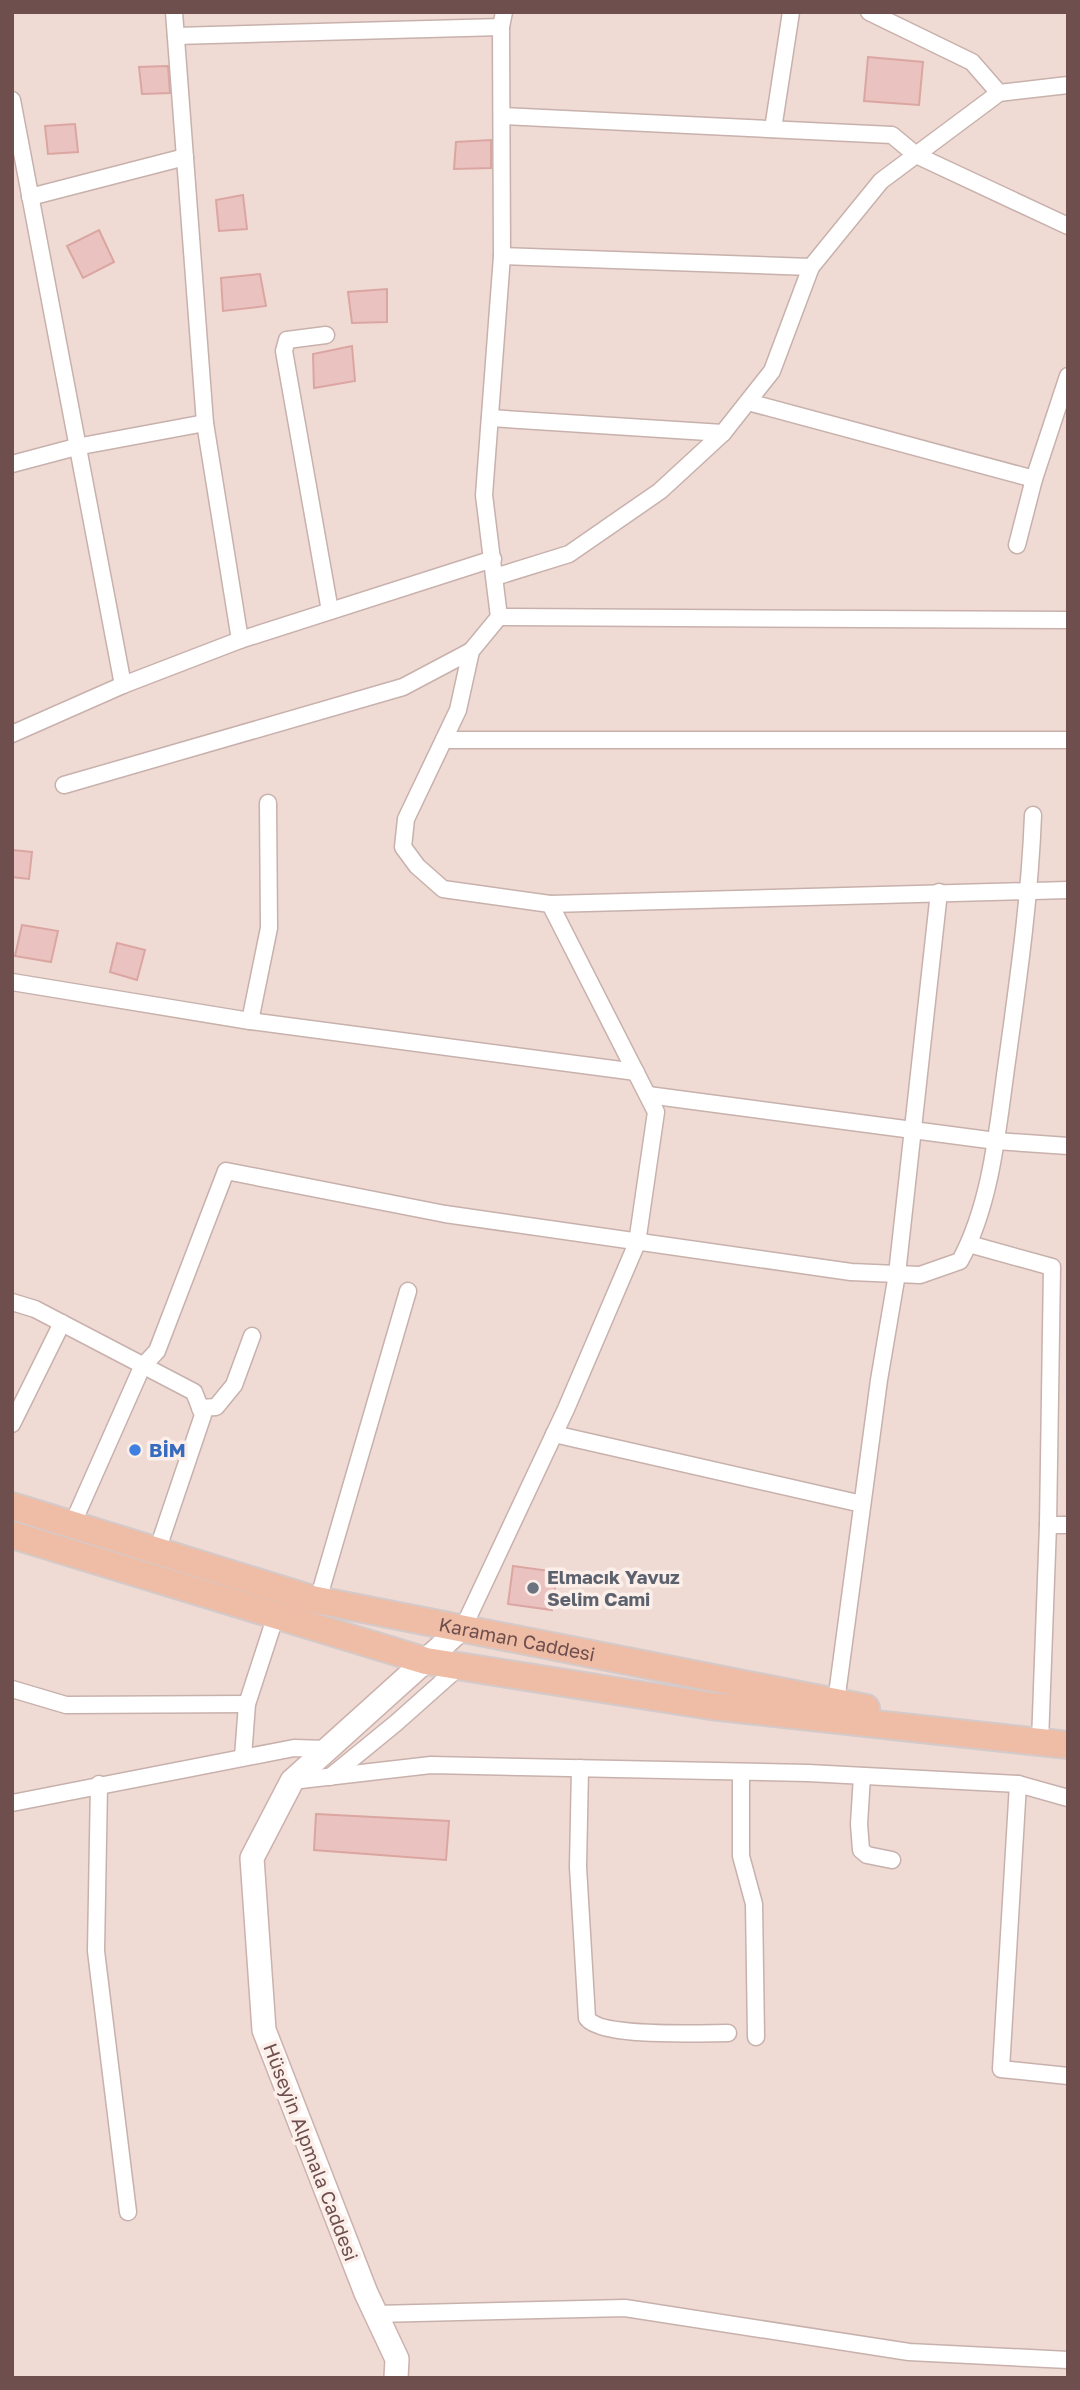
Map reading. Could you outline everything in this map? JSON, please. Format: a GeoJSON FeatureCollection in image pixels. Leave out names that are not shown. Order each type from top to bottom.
{"type":"FeatureCollection","features":[{"type":"Feature","properties":{"kind":"main road","name":"Karaman Caddesi"},"geometry":{"type":"LineString","coordinates":[[12,1506],[318,1600],[464,1626],[1034,1742]]}},
{"type":"Feature","properties":{"kind":"main road","name":"Karaman Caddesi"},"geometry":{"type":"LineString","coordinates":[[12,1535],[426,1661],[711,1706],[1068,1745]]}},
{"type":"Feature","properties":{"kind":"street"},"geometry":{"type":"LineString","coordinates":[[174,12],[205,423],[240,640]]}},
{"type":"Feature","properties":{"kind":"street"},"geometry":{"type":"LineString","coordinates":[[773,129],[791,12]]}},
{"type":"Feature","properties":{"kind":"street"},"geometry":{"type":"LineString","coordinates":[[869,12],[972,62],[999,93]]}},
{"type":"Feature","properties":{"kind":"street"},"geometry":{"type":"LineString","coordinates":[[64,785],[403,687],[471,651],[499,617],[484,495],[502,256],[503,20],[176,36]]}},
{"type":"Feature","properties":{"kind":"street"},"geometry":{"type":"LineString","coordinates":[[495,577],[569,554],[660,491],[723,433],[772,371],[811,267],[881,181],[999,93],[1068,85]]}},
{"type":"Feature","properties":{"kind":"street"},"geometry":{"type":"LineString","coordinates":[[12,100],[123,685]]}},
{"type":"Feature","properties":{"kind":"street"},"geometry":{"type":"LineString","coordinates":[[503,116],[892,135],[916,155],[1068,226]]}},
{"type":"Feature","properties":{"kind":"street"},"geometry":{"type":"LineString","coordinates":[[30,197],[103,175],[185,157]]}},
{"type":"Feature","properties":{"kind":"street"},"geometry":{"type":"LineString","coordinates":[[502,256],[811,267]]}},
{"type":"Feature","properties":{"kind":"street"},"geometry":{"type":"LineString","coordinates":[[326,335],[287,340],[284,351],[330,611]]}},
{"type":"Feature","properties":{"kind":"street"},"geometry":{"type":"LineString","coordinates":[[1017,545],[1034,479],[1068,376]]}},
{"type":"Feature","properties":{"kind":"street"},"geometry":{"type":"LineString","coordinates":[[748,402],[1034,479]]}},
{"type":"Feature","properties":{"kind":"street"},"geometry":{"type":"LineString","coordinates":[[490,418],[723,433]]}},
{"type":"Feature","properties":{"kind":"street"},"geometry":{"type":"LineString","coordinates":[[12,464],[76,447],[205,423]]}},
{"type":"Feature","properties":{"kind":"street"},"geometry":{"type":"LineString","coordinates":[[12,734],[123,685],[240,640],[493,559]]}},
{"type":"Feature","properties":{"kind":"street"},"geometry":{"type":"LineString","coordinates":[[499,617],[1068,620]]}},
{"type":"Feature","properties":{"kind":"street"},"geometry":{"type":"LineString","coordinates":[[471,651],[458,710],[406,819],[403,847],[417,866],[443,889],[550,904],[1068,890]]}},
{"type":"Feature","properties":{"kind":"street"},"geometry":{"type":"LineString","coordinates":[[444,740],[1068,740]]}},
{"type":"Feature","properties":{"kind":"street"},"geometry":{"type":"LineString","coordinates":[[250,1021],[269,928],[268,803]]}},
{"type":"Feature","properties":{"kind":"street"},"geometry":{"type":"LineString","coordinates":[[72,1525],[142,1367],[157,1351],[226,1171],[444,1214],[851,1272],[920,1275],[960,1261],[969,1244],[996,1141],[1030,889],[1032,815]]}},
{"type":"Feature","properties":{"kind":"street"},"geometry":{"type":"LineString","coordinates":[[836,1702],[862,1504],[897,1274],[939,892]]}},
{"type":"Feature","properties":{"kind":"street"},"geometry":{"type":"LineString","coordinates":[[464,1626],[554,1434],[637,1242],[656,1112],[550,904]]}},
{"type":"Feature","properties":{"kind":"street"},"geometry":{"type":"LineString","coordinates":[[12,982],[250,1021],[636,1072]]}},
{"type":"Feature","properties":{"kind":"street"},"geometry":{"type":"LineString","coordinates":[[648,1096],[996,1141],[1068,1146]]}},
{"type":"Feature","properties":{"kind":"street"},"geometry":{"type":"LineString","coordinates":[[969,1244],[1052,1267],[1059,1351],[1034,1742]]}},
{"type":"Feature","properties":{"kind":"street"},"geometry":{"type":"LineString","coordinates":[[318,1600],[408,1291]]}},
{"type":"Feature","properties":{"kind":"street"},"geometry":{"type":"LineString","coordinates":[[12,1302],[35,1309],[194,1392],[203,1415],[157,1551]]}},
{"type":"Feature","properties":{"kind":"street"},"geometry":{"type":"LineString","coordinates":[[12,1424],[62,1323]]}},
{"type":"Feature","properties":{"kind":"street"},"geometry":{"type":"LineString","coordinates":[[200,1408],[216,1407],[228,1396],[252,1335]]}},
{"type":"Feature","properties":{"kind":"street"},"geometry":{"type":"LineString","coordinates":[[554,1434],[862,1504]]}},
{"type":"Feature","properties":{"kind":"street"},"geometry":{"type":"LineString","coordinates":[[1048,1525],[1068,1525]]}},
{"type":"Feature","properties":{"kind":"street"},"geometry":{"type":"LineString","coordinates":[[243,1757],[247,1704],[276,1615]]}},
{"type":"Feature","properties":{"kind":"street","name":"Hüseyin Alpmala Caddesi"},"geometry":{"type":"LineString","coordinates":[[396,2378],[397,2359],[376,2314],[264,2030],[252,1858],[292,1781],[464,1626]]}},
{"type":"Feature","properties":{"kind":"street"},"geometry":{"type":"LineString","coordinates":[[330,1777],[459,1667]]}},
{"type":"Feature","properties":{"kind":"street"},"geometry":{"type":"LineString","coordinates":[[12,1689],[66,1705],[247,1704]]}},
{"type":"Feature","properties":{"kind":"street"},"geometry":{"type":"LineString","coordinates":[[12,1803],[293,1748],[328,1749]]}},
{"type":"Feature","properties":{"kind":"street"},"geometry":{"type":"LineString","coordinates":[[292,1781],[431,1765],[580,1768],[862,1776],[1018,1784],[1068,1798]]}},
{"type":"Feature","properties":{"kind":"street"},"geometry":{"type":"LineString","coordinates":[[580,1768],[578,1867],[587,2018],[593,2025],[658,2033],[728,2033]]}},
{"type":"Feature","properties":{"kind":"street"},"geometry":{"type":"LineString","coordinates":[[741,1772],[741,1856],[754,1904],[756,2037]]}},
{"type":"Feature","properties":{"kind":"street"},"geometry":{"type":"LineString","coordinates":[[862,1776],[859,1824],[861,1850],[867,1855],[892,1860]]}},
{"type":"Feature","properties":{"kind":"street"},"geometry":{"type":"LineString","coordinates":[[99,1784],[96,1951],[128,2212]]}},
{"type":"Feature","properties":{"kind":"street"},"geometry":{"type":"LineString","coordinates":[[1018,1784],[1001,2069],[1068,2076]]}},
{"type":"Feature","properties":{"kind":"street"},"geometry":{"type":"LineString","coordinates":[[376,2314],[625,2308],[909,2352],[1068,2360]]}},
{"type":"Feature","properties":{"kind":"shaded area"},"geometry":{"type":"Polygon","coordinates":[[[12,12],[1068,12],[1068,2378],[12,2378],[12,12]]]}},
{"type":"Feature","properties":{"kind":"building"},"geometry":{"type":"Polygon","coordinates":[[[868,57],[923,62],[919,105],[864,101],[868,57]]]}},
{"type":"Feature","properties":{"kind":"building"},"geometry":{"type":"Polygon","coordinates":[[[168,66],[170,93],[142,94],[139,67],[168,66]]]}},
{"type":"Feature","properties":{"kind":"building"},"geometry":{"type":"Polygon","coordinates":[[[75,124],[78,152],[48,154],[45,126],[75,124]]]}},
{"type":"Feature","properties":{"kind":"building"},"geometry":{"type":"Polygon","coordinates":[[[491,140],[491,168],[454,169],[456,142],[491,140]]]}},
{"type":"Feature","properties":{"kind":"building"},"geometry":{"type":"Polygon","coordinates":[[[243,195],[247,229],[219,231],[216,200],[243,195]]]}},
{"type":"Feature","properties":{"kind":"building"},"geometry":{"type":"Polygon","coordinates":[[[99,230],[114,262],[83,278],[67,246],[99,230]]]}},
{"type":"Feature","properties":{"kind":"building"},"geometry":{"type":"Polygon","coordinates":[[[260,274],[266,306],[223,311],[221,278],[260,274]]]}},
{"type":"Feature","properties":{"kind":"building"},"geometry":{"type":"Polygon","coordinates":[[[387,289],[387,322],[352,323],[348,292],[387,289]]]}},
{"type":"Feature","properties":{"kind":"building"},"geometry":{"type":"Polygon","coordinates":[[[352,346],[355,381],[314,388],[313,354],[352,346]]]}},
{"type":"Feature","properties":{"kind":"building"},"geometry":{"type":"Polygon","coordinates":[[[12,850],[32,852],[29,879],[12,877],[12,850]]]}},
{"type":"Feature","properties":{"kind":"building"},"geometry":{"type":"Polygon","coordinates":[[[22,925],[58,931],[51,962],[15,956],[22,925]]]}},
{"type":"Feature","properties":{"kind":"building"},"geometry":{"type":"Polygon","coordinates":[[[117,943],[145,950],[137,980],[110,972],[117,943]]]}},
{"type":"Feature","properties":{"kind":"building","name":"Elmacık Yavuz Selim Cami"},"geometry":{"type":"Polygon","coordinates":[[[513,1566],[557,1572],[552,1610],[508,1604],[513,1566]]]}},
{"type":"Feature","properties":{"kind":"building"},"geometry":{"type":"Polygon","coordinates":[[[316,1814],[449,1821],[446,1860],[314,1850],[316,1814]]]}},
{"type":"Feature","properties":{"kind":"place","name":"BİM"},"geometry":{"type":"Point","coordinates":[135,1450]}},
{"type":"Feature","properties":{"kind":"place","name":"Elmacık Yavuz Selim Cami"},"geometry":{"type":"Point","coordinates":[533,1588]}}]}
